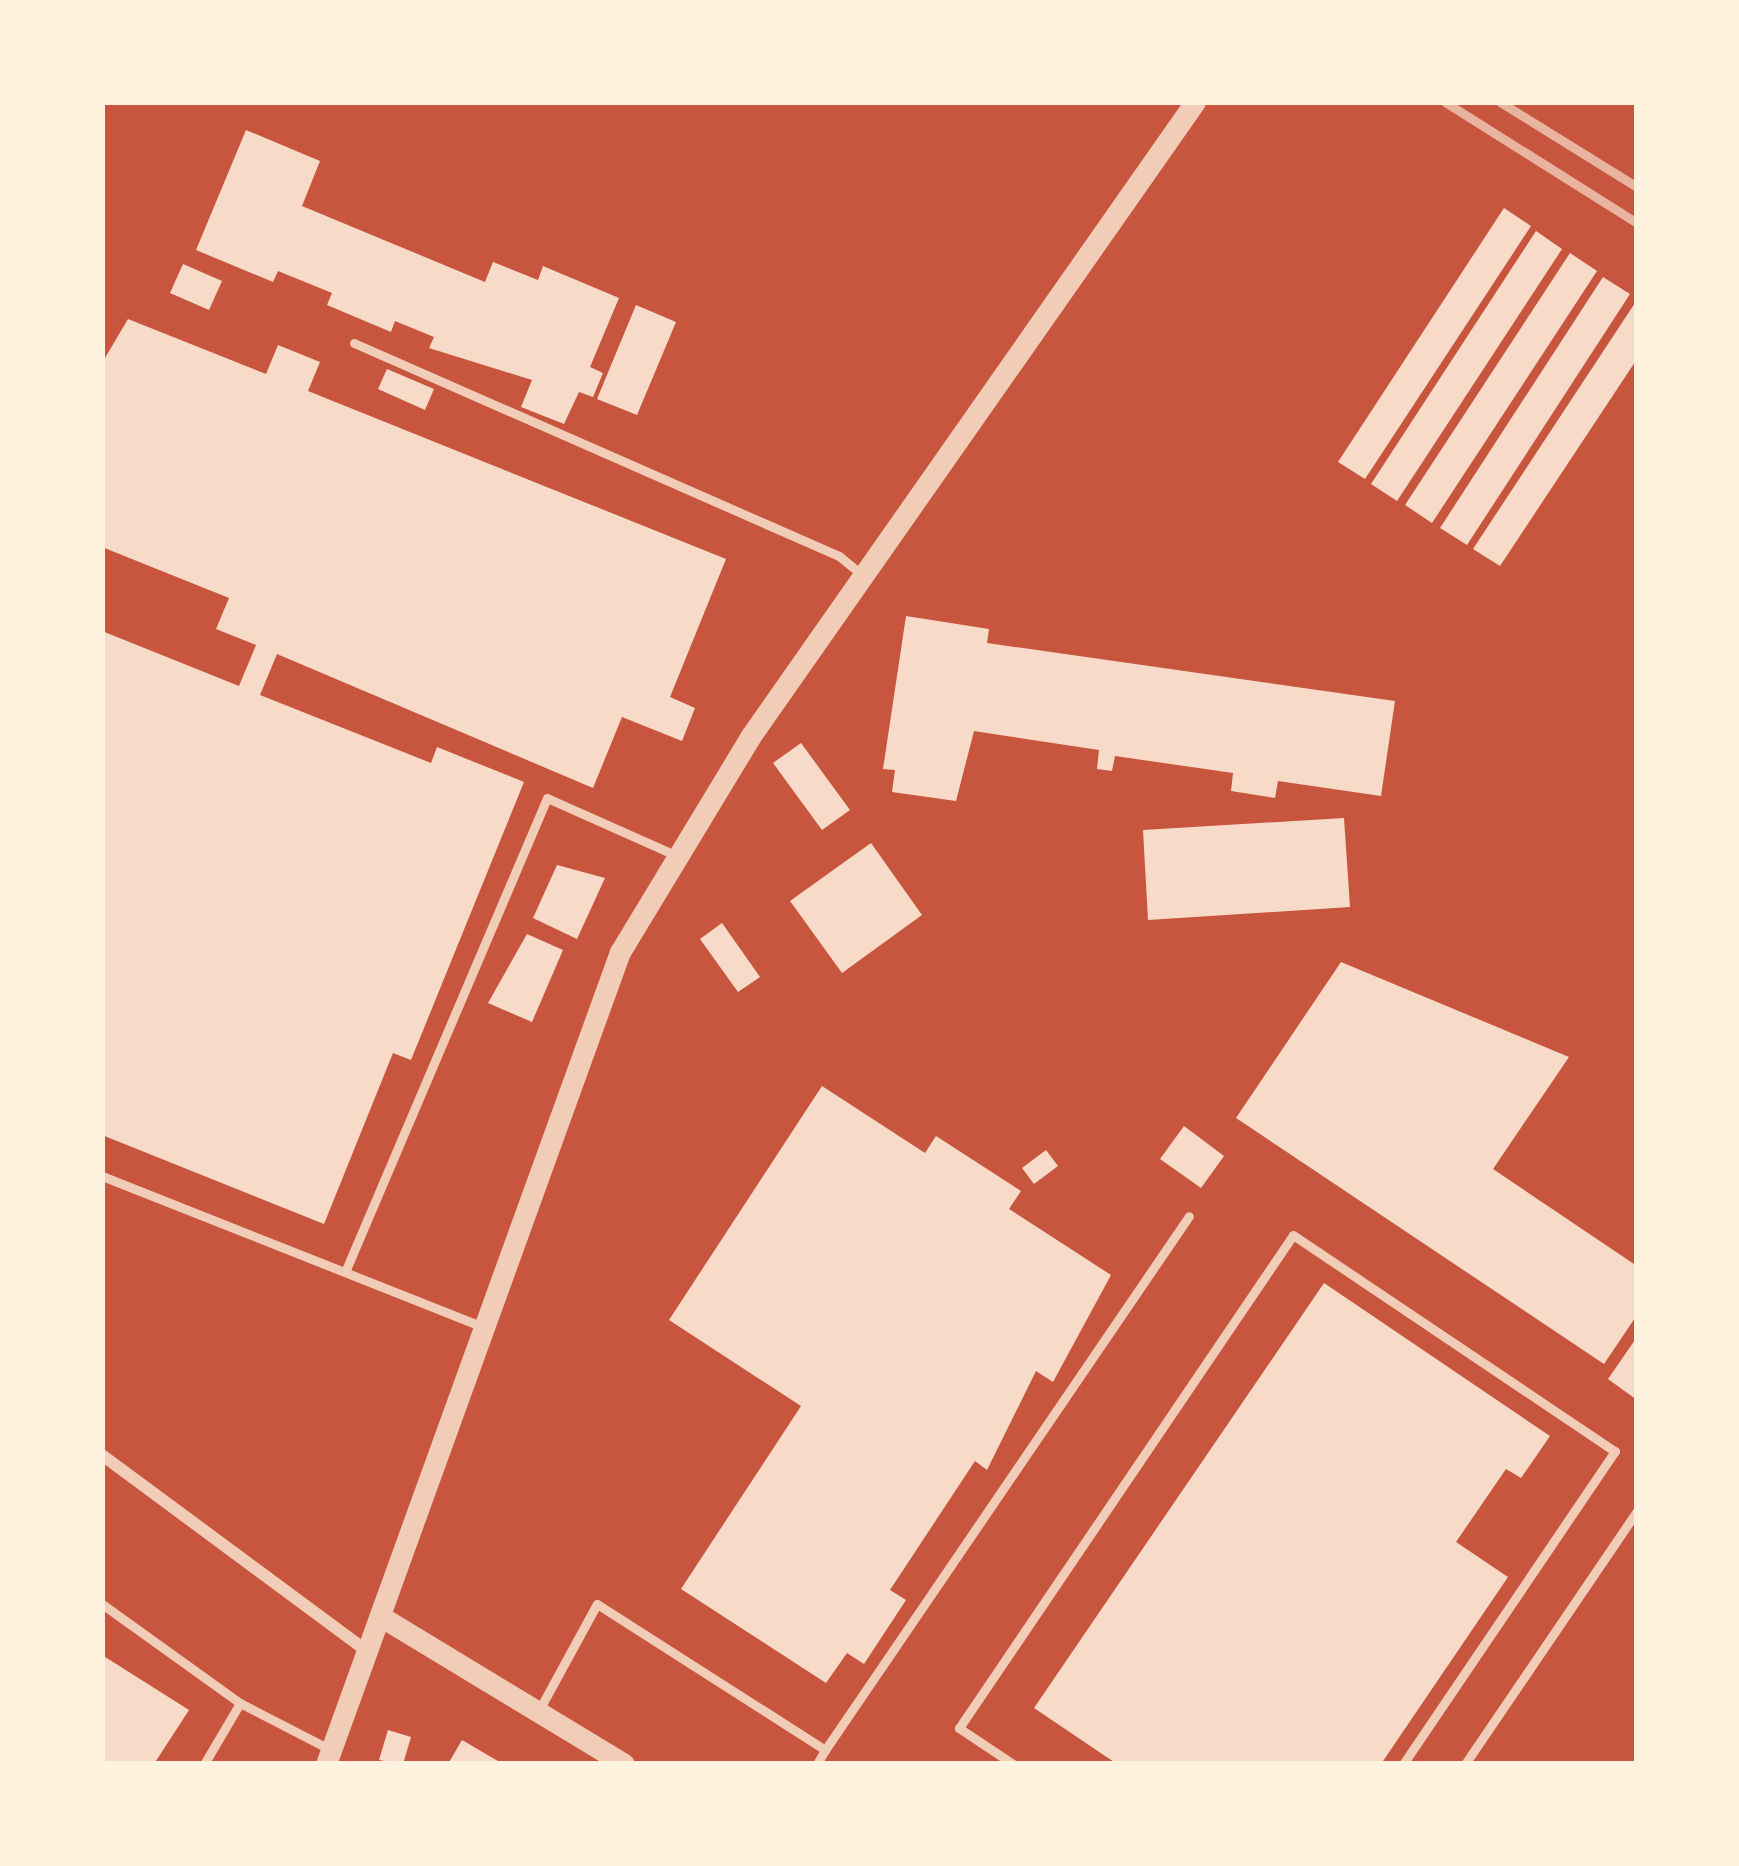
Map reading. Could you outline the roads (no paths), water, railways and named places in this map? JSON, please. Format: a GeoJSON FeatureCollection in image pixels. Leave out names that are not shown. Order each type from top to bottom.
{"type":"FeatureCollection","features":[{"type":"Feature","properties":{"kind":"street"},"geometry":{"type":"LineString","coordinates":[[329,1757],[565,1082],[675,855],[1195,102]]}},
{"type":"Feature","properties":{"kind":"street"},"geometry":{"type":"LineString","coordinates":[[102,1456],[366,1650]]}},
{"type":"Feature","properties":{"kind":"street"},"geometry":{"type":"LineString","coordinates":[[380,1616],[623,1764]]}},
{"type":"Feature","properties":{"kind":"lane"},"geometry":{"type":"LineString","coordinates":[[354,343],[864,576]]}},
{"type":"Feature","properties":{"kind":"lane"},"geometry":{"type":"LineString","coordinates":[[346,1272],[547,798],[675,855]]}},
{"type":"Feature","properties":{"kind":"lane"},"geometry":{"type":"LineString","coordinates":[[102,1176],[478,1325]]}},
{"type":"Feature","properties":{"kind":"lane"},"geometry":{"type":"LineString","coordinates":[[817,1764],[1189,1216]]}},
{"type":"Feature","properties":{"kind":"lane"},"geometry":{"type":"LineString","coordinates":[[1013,1764],[958,1728],[1293,1235],[1615,1451],[1403,1764]]}},
{"type":"Feature","properties":{"kind":"lane"},"geometry":{"type":"LineString","coordinates":[[1465,1764],[1637,1510]]}},
{"type":"Feature","properties":{"kind":"lane"},"geometry":{"type":"LineString","coordinates":[[102,1604],[240,1703],[329,1757]]}},
{"type":"Feature","properties":{"kind":"lane"},"geometry":{"type":"LineString","coordinates":[[538,1712],[597,1604],[825,1750]]}},
{"type":"Feature","properties":{"kind":"lane"},"geometry":{"type":"LineString","coordinates":[[204,1764],[240,1703]]}},
{"type":"Feature","properties":{"kind":"railway"},"geometry":{"type":"LineString","coordinates":[[1445,102],[1637,223]]}},
{"type":"Feature","properties":{"kind":"railway"},"geometry":{"type":"LineString","coordinates":[[1500,102],[1637,187]]}}]}
